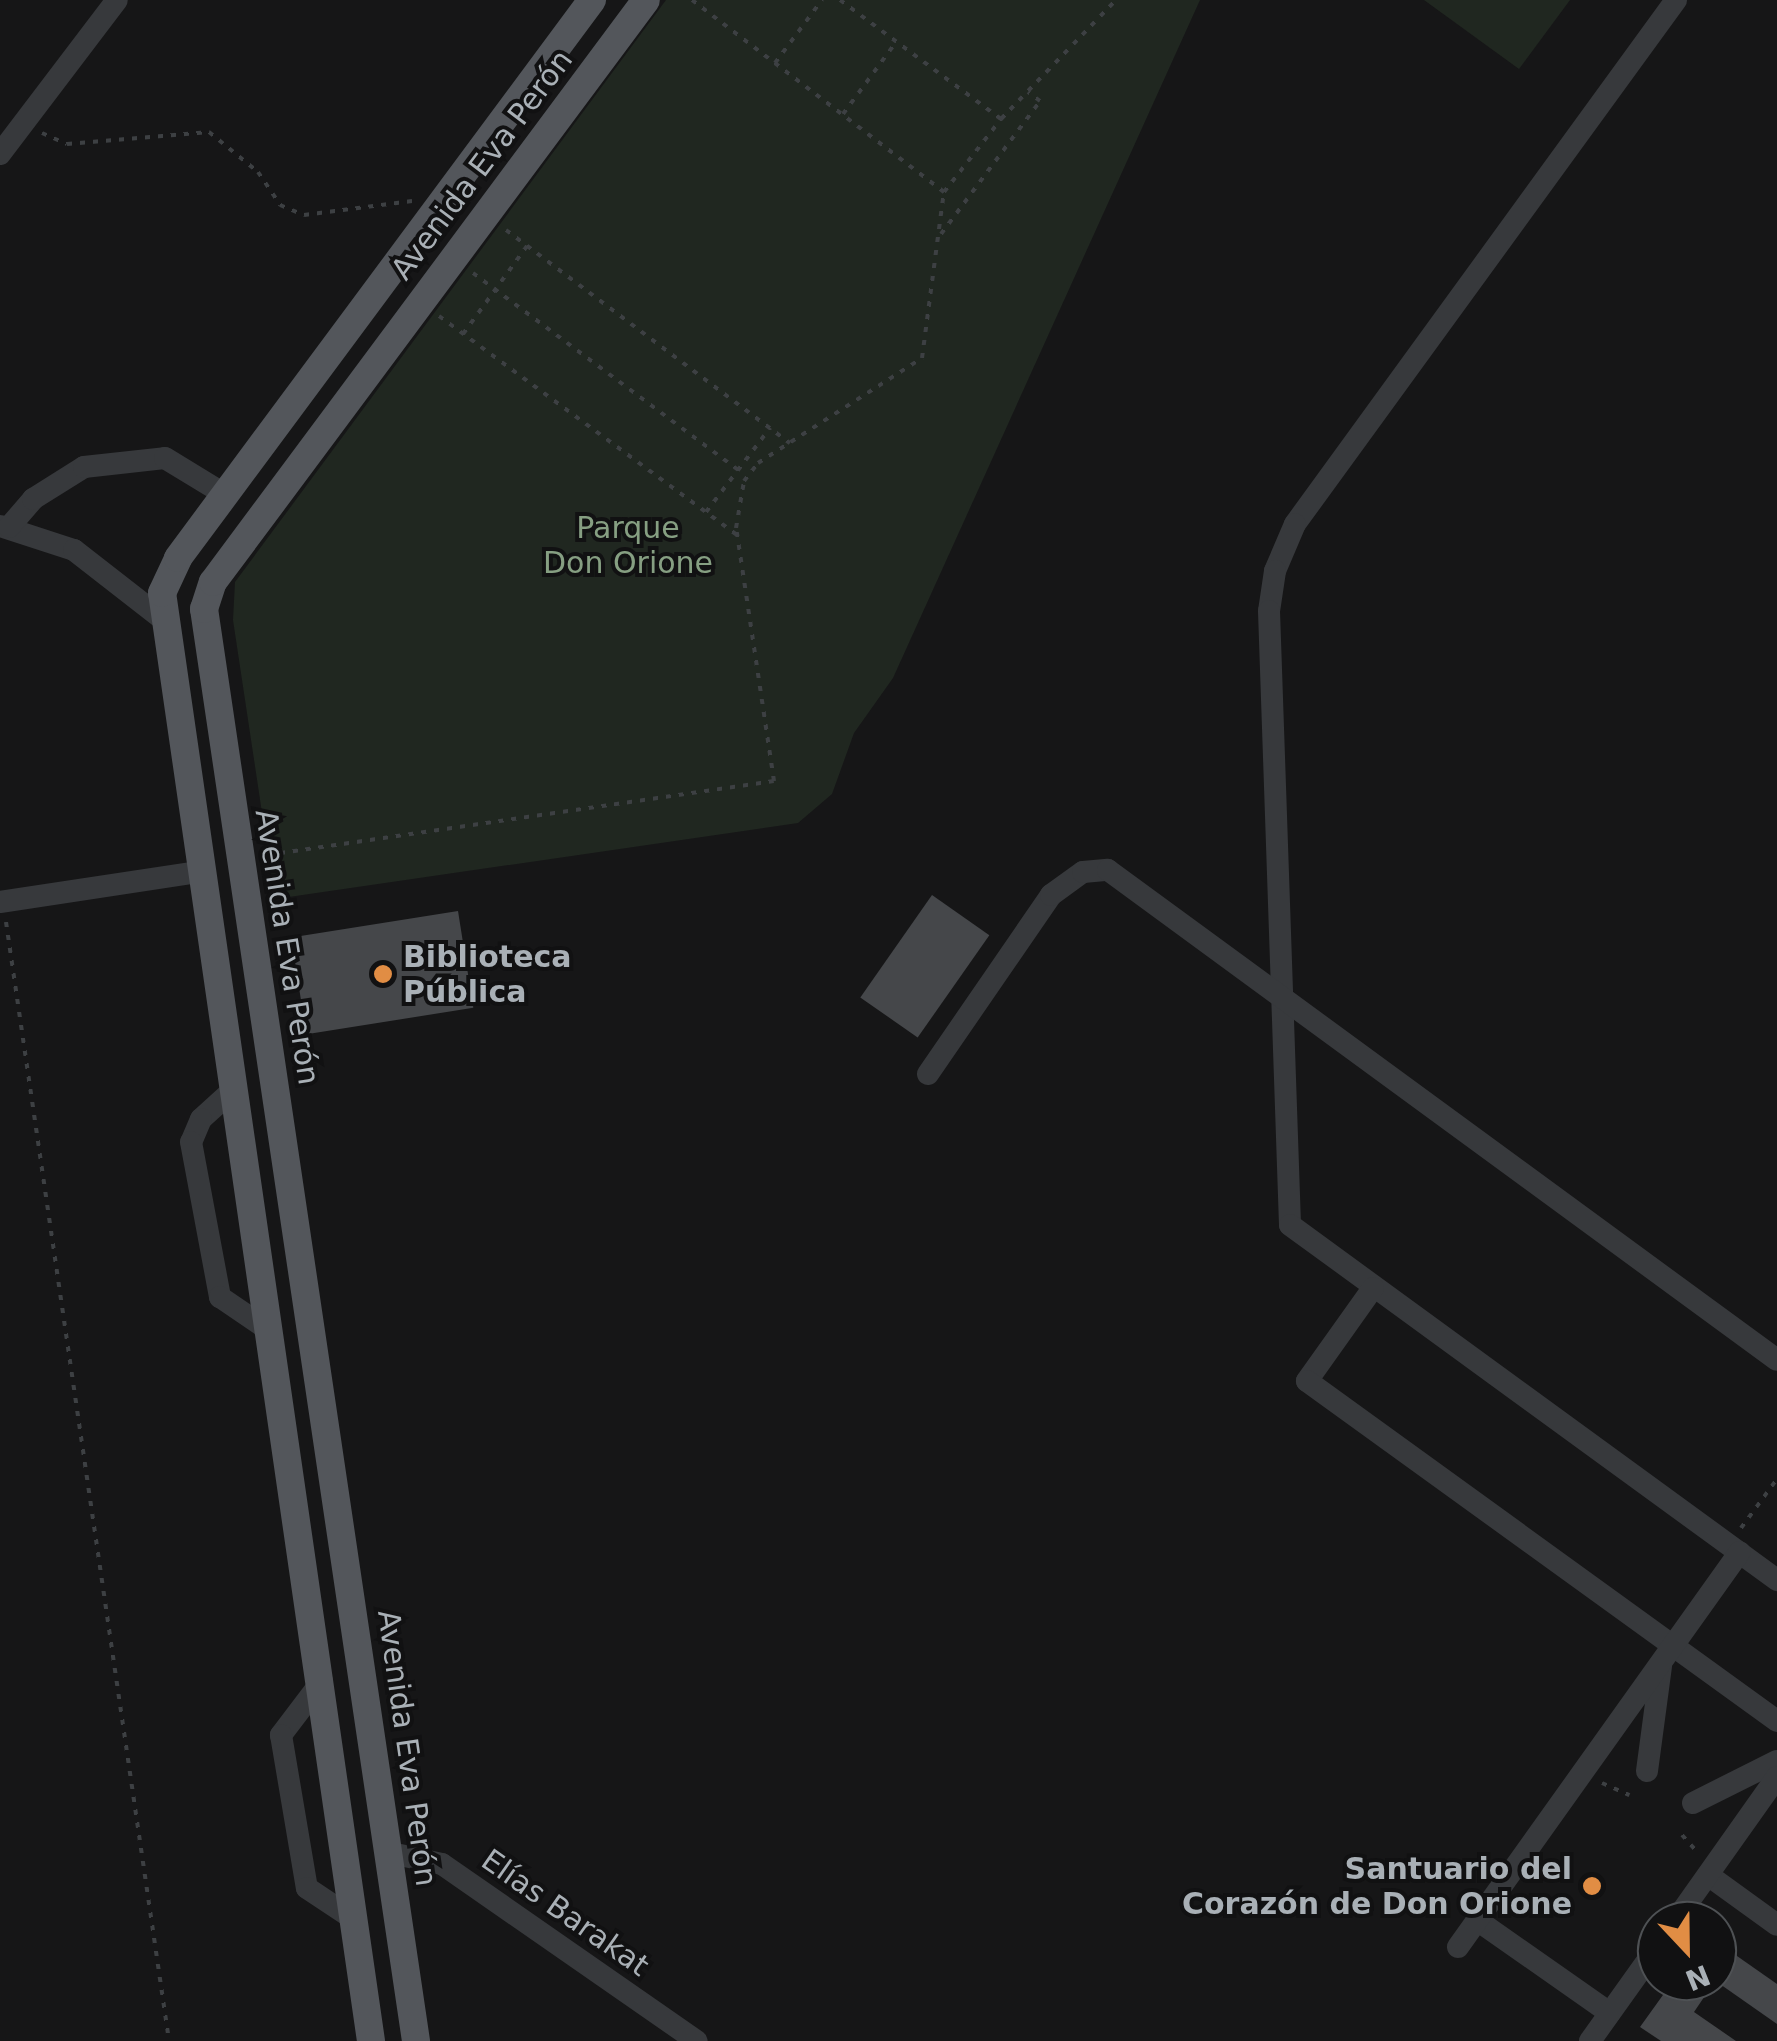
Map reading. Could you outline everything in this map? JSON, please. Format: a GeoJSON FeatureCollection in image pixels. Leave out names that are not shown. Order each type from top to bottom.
{"type":"FeatureCollection","features":[{"type":"Feature","properties":{"kind":"main road","name":"Avenida Eva Perón"},"geometry":{"type":"LineString","coordinates":[[371,2041],[306,1568],[160,617],[167,576],[224,494],[592,0]]}},
{"type":"Feature","properties":{"kind":"main road","name":"Avenida Eva Perón"},"geometry":{"type":"LineString","coordinates":[[416,2041],[204,609],[213,582],[646,0]]}},
{"type":"Feature","properties":{"kind":"main road"},"geometry":{"type":"LineString","coordinates":[[175,712],[218,704]]}},
{"type":"Feature","properties":{"kind":"main road"},"geometry":{"type":"LineString","coordinates":[[233,1091],[276,1086]]}},
{"type":"Feature","properties":{"kind":"main road"},"geometry":{"type":"LineString","coordinates":[[306,1568],[347,1560]]}},
{"type":"Feature","properties":{"kind":"main road"},"geometry":{"type":"LineString","coordinates":[[365,1991],[406,1979]]}},
{"type":"Feature","properties":{"kind":"street"},"geometry":{"type":"LineString","coordinates":[[0,154],[117,0]]}},
{"type":"Feature","properties":{"kind":"street"},"geometry":{"type":"LineString","coordinates":[[1676,0],[1295,524],[1275,571],[1269,611],[1290,1225],[1777,1580]]}},
{"type":"Feature","properties":{"kind":"street"},"geometry":{"type":"LineString","coordinates":[[160,617],[74,550],[4,527],[33,499],[84,467],[165,458],[224,494]]}},
{"type":"Feature","properties":{"kind":"street"},"geometry":{"type":"LineString","coordinates":[[928,1074],[1052,895],[1094,870],[1108,870],[1282,992],[1777,1360]]}},
{"type":"Feature","properties":{"kind":"street"},"geometry":{"type":"LineString","coordinates":[[2,902],[199,872]]}},
{"type":"Feature","properties":{"kind":"street"},"geometry":{"type":"LineString","coordinates":[[233,1091],[201,1119],[191,1142],[220,1296],[270,1331]]}},
{"type":"Feature","properties":{"kind":"street"},"geometry":{"type":"LineString","coordinates":[[1374,1288],[1307,1381],[1667,1654],[1777,1722]]}},
{"type":"Feature","properties":{"kind":"street"},"geometry":{"type":"LineString","coordinates":[[1458,1947],[1667,1654],[1735,1548]]}},
{"type":"Feature","properties":{"kind":"street"},"geometry":{"type":"LineString","coordinates":[[1647,1771],[1667,1654]]}},
{"type":"Feature","properties":{"kind":"street"},"geometry":{"type":"LineString","coordinates":[[322,1681],[281,1735],[307,1888],[355,1920]]}},
{"type":"Feature","properties":{"kind":"street"},"geometry":{"type":"LineString","coordinates":[[1693,1804],[1777,1761]]}},
{"type":"Feature","properties":{"kind":"street"},"geometry":{"type":"LineString","coordinates":[[1689,1901],[1777,1777]]}},
{"type":"Feature","properties":{"kind":"street","name":"Elías Barakat"},"geometry":{"type":"LineString","coordinates":[[391,1853],[442,1864],[697,2041]]}},
{"type":"Feature","properties":{"kind":"street"},"geometry":{"type":"LineString","coordinates":[[1708,1875],[1777,1925]]}},
{"type":"Feature","properties":{"kind":"street"},"geometry":{"type":"LineString","coordinates":[[1477,1920],[1610,2013]]}},
{"type":"Feature","properties":{"kind":"street"},"geometry":{"type":"LineString","coordinates":[[1590,2041],[1637,1975]]}},
{"type":"Feature","properties":{"kind":"path"},"geometry":{"type":"LineString","coordinates":[[692,0],[944,192]]}},
{"type":"Feature","properties":{"kind":"path"},"geometry":{"type":"LineString","coordinates":[[705,10],[713,0]]}},
{"type":"Feature","properties":{"kind":"path"},"geometry":{"type":"LineString","coordinates":[[776,64],[822,0]]}},
{"type":"Feature","properties":{"kind":"path"},"geometry":{"type":"LineString","coordinates":[[840,0],[1001,119]]}},
{"type":"Feature","properties":{"kind":"path"},"geometry":{"type":"LineString","coordinates":[[241,858],[774,781],[737,535],[749,471],[922,358],[944,192],[1001,119],[1116,0]]}},
{"type":"Feature","properties":{"kind":"path"},"geometry":{"type":"LineString","coordinates":[[843,114],[896,42]]}},
{"type":"Feature","properties":{"kind":"path"},"geometry":{"type":"LineString","coordinates":[[938,238],[1040,101],[1027,92]]}},
{"type":"Feature","properties":{"kind":"path"},"geometry":{"type":"LineString","coordinates":[[25,120],[67,144],[210,132],[258,172],[280,205],[304,215],[446,196]]}},
{"type":"Feature","properties":{"kind":"path"},"geometry":{"type":"LineString","coordinates":[[486,215],[790,444]]}},
{"type":"Feature","properties":{"kind":"path"},"geometry":{"type":"LineString","coordinates":[[463,334],[527,246]]}},
{"type":"Feature","properties":{"kind":"path"},"geometry":{"type":"LineString","coordinates":[[453,258],[738,470]]}},
{"type":"Feature","properties":{"kind":"path"},"geometry":{"type":"LineString","coordinates":[[420,302],[737,535]]}},
{"type":"Feature","properties":{"kind":"path"},"geometry":{"type":"LineString","coordinates":[[706,512],[770,428]]}},
{"type":"Feature","properties":{"kind":"path"},"geometry":{"type":"LineString","coordinates":[[2,902],[168,2041]]}},
{"type":"Feature","properties":{"kind":"path"},"geometry":{"type":"LineString","coordinates":[[1735,1548],[1777,1479]]}},
{"type":"Feature","properties":{"kind":"path"},"geometry":{"type":"LineString","coordinates":[[1578,1779],[1629,1795]]}},
{"type":"Feature","properties":{"kind":"green space","name":"Parque Don Orione"},"geometry":{"type":"Polygon","coordinates":[[[666,0],[1200,0],[893,678],[854,733],[832,794],[798,823],[275,899],[233,620],[235,582],[666,0]]]}},
{"type":"Feature","properties":{"kind":"green space"},"geometry":{"type":"Polygon","coordinates":[[[1424,0],[1570,0],[1519,69],[1424,0]]]}},
{"type":"Feature","properties":{"kind":"building"},"geometry":{"type":"Polygon","coordinates":[[[932,895],[989,935],[918,1038],[860,997],[932,895]]]}},
{"type":"Feature","properties":{"kind":"building","name":"Biblioteca Pública"},"geometry":{"type":"Polygon","coordinates":[[[458,911],[473,1008],[306,1034],[291,937],[458,911]]]}},
{"type":"Feature","properties":{"kind":"building"},"geometry":{"type":"Polygon","coordinates":[[[1737,1956],[1777,1984],[1777,2024],[1737,1996],[1737,1956]]]}},
{"type":"Feature","properties":{"kind":"building"},"geometry":{"type":"Polygon","coordinates":[[[1659,2001],[1701,2001],[1694,2012],[1736,2041],[1661,2041],[1640,2027],[1659,2001]]]}},
{"type":"Feature","properties":{"kind":"place","name":"Biblioteca Pública"},"geometry":{"type":"Point","coordinates":[383,974]}},
{"type":"Feature","properties":{"kind":"place","name":"Santuario del Corazón de Don Orione"},"geometry":{"type":"Point","coordinates":[1592,1886]}}]}
